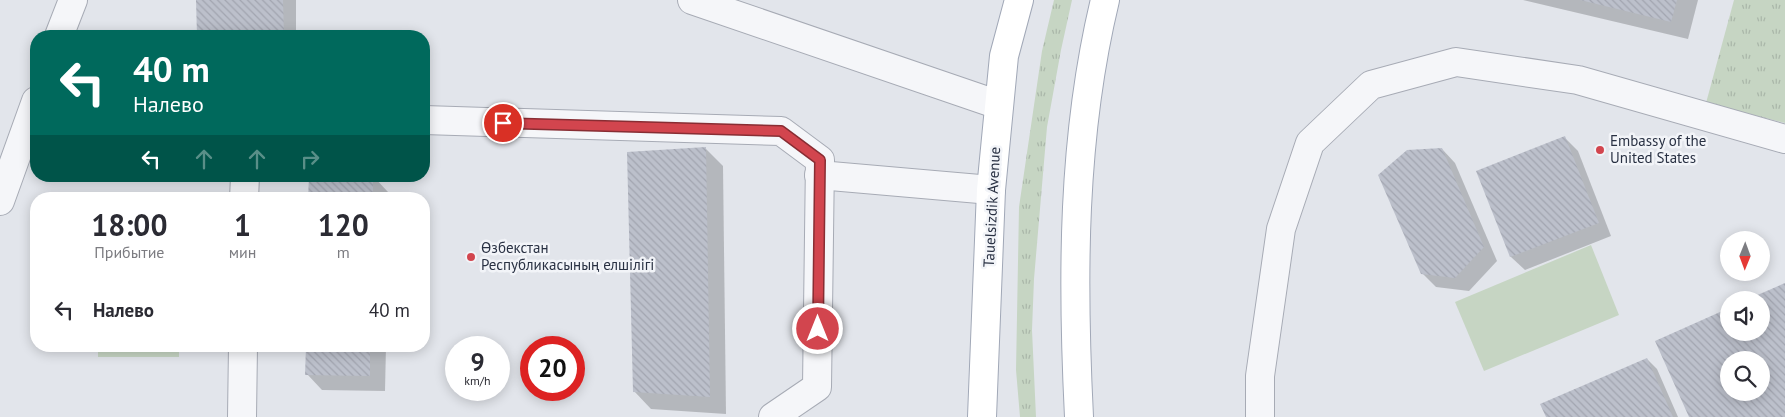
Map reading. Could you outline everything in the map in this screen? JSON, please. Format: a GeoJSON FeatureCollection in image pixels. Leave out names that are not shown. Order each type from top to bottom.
{"type":"FeatureCollection","features":[{"type":"Feature","properties":{"kind":"main road","name":"Tauelsizdik Avenue"},"geometry":{"type":"LineString","coordinates":[[982,417],[991,190],[1004,56],[1019,0]]}},
{"type":"Feature","properties":{"kind":"main road"},"geometry":{"type":"LineString","coordinates":[[1079,417],[1076,349],[1076,230],[1082,131],[1096,39],[1105,0]]}},
{"type":"Feature","properties":{"kind":"street"},"geometry":{"type":"LineString","coordinates":[[61,30],[72,0]]}},
{"type":"Feature","properties":{"kind":"street"},"geometry":{"type":"LineString","coordinates":[[692,0],[999,105]]}},
{"type":"Feature","properties":{"kind":"street"},"geometry":{"type":"LineString","coordinates":[[1260,417],[1260,376],[1280,229],[1310,143],[1371,84],[1456,62],[1578,80],[1785,139]]}},
{"type":"Feature","properties":{"kind":"street"},"geometry":{"type":"LineString","coordinates":[[2,187],[30,115]]}},
{"type":"Feature","properties":{"kind":"street"},"geometry":{"type":"LineString","coordinates":[[430,120],[781,131],[820,160],[817,387],[773,417]]}},
{"type":"Feature","properties":{"kind":"street"},"geometry":{"type":"LineString","coordinates":[[820,175],[991,190]]}},
{"type":"Feature","properties":{"kind":"street"},"geometry":{"type":"LineString","coordinates":[[242,417],[243,352]]}},
{"type":"Feature","properties":{"kind":"green space"},"geometry":{"type":"Polygon","coordinates":[[[1054,0],[1072,0],[1047,127],[1034,279],[1032,330],[1036,417],[1020,417],[1016,370],[1019,207],[1042,51],[1054,0]]]}},
{"type":"Feature","properties":{"kind":"green space"},"geometry":{"type":"Polygon","coordinates":[[[1734,0],[1785,0],[1785,123],[1706,103],[1734,0]]]}},
{"type":"Feature","properties":{"kind":"green space"},"geometry":{"type":"Polygon","coordinates":[[[1591,245],[1619,315],[1484,371],[1455,302],[1591,245]]]}},
{"type":"Feature","properties":{"kind":"green space"},"geometry":{"type":"Polygon","coordinates":[[[98,352],[179,352],[179,357],[98,357],[98,352]]]}},
{"type":"Feature","properties":{"kind":"building"},"geometry":{"type":"Polygon","coordinates":[[[196,0],[283,0],[284,30],[197,30],[196,0]]]}},
{"type":"Feature","properties":{"kind":"building"},"geometry":{"type":"Polygon","coordinates":[[[1580,0],[1677,0],[1671,22],[1580,0]]]}},
{"type":"Feature","properties":{"kind":"building"},"geometry":{"type":"Polygon","coordinates":[[[1565,136],[1599,223],[1510,257],[1476,171],[1565,136]]]}},
{"type":"Feature","properties":{"kind":"building"},"geometry":{"type":"Polygon","coordinates":[[[706,147],[710,397],[633,392],[627,152],[706,147]]]}},
{"type":"Feature","properties":{"kind":"building"},"geometry":{"type":"Polygon","coordinates":[[[1442,148],[1484,247],[1455,278],[1421,274],[1378,175],[1407,150],[1442,148]]]}},
{"type":"Feature","properties":{"kind":"building"},"geometry":{"type":"Polygon","coordinates":[[[309,182],[373,182],[373,192],[308,192],[309,182]]]}},
{"type":"Feature","properties":{"kind":"building"},"geometry":{"type":"Polygon","coordinates":[[[1785,283],[1785,417],[1689,417],[1655,341],[1720,312],[1720,341],[1770,341],[1770,291],[1767,291],[1785,283]]]}},
{"type":"Feature","properties":{"kind":"building"},"geometry":{"type":"Polygon","coordinates":[[[306,352],[370,352],[370,376],[305,375],[306,352]]]}},
{"type":"Feature","properties":{"kind":"building"},"geometry":{"type":"Polygon","coordinates":[[[1647,358],[1673,417],[1546,417],[1540,404],[1647,358]]]}},
{"type":"Feature","properties":{"kind":"place","name":"Embassy of the United States"},"geometry":{"type":"Point","coordinates":[1600,150]}},
{"type":"Feature","properties":{"kind":"place","name":"Өзбекстан Республикасының елшілігі"},"geometry":{"type":"Point","coordinates":[471,257]}},
{"type":"Feature","properties":{"kind":"route"},"geometry":{"type":"LineString","coordinates":[[503,123],[781,131],[820,160],[818,329]]}}]}
